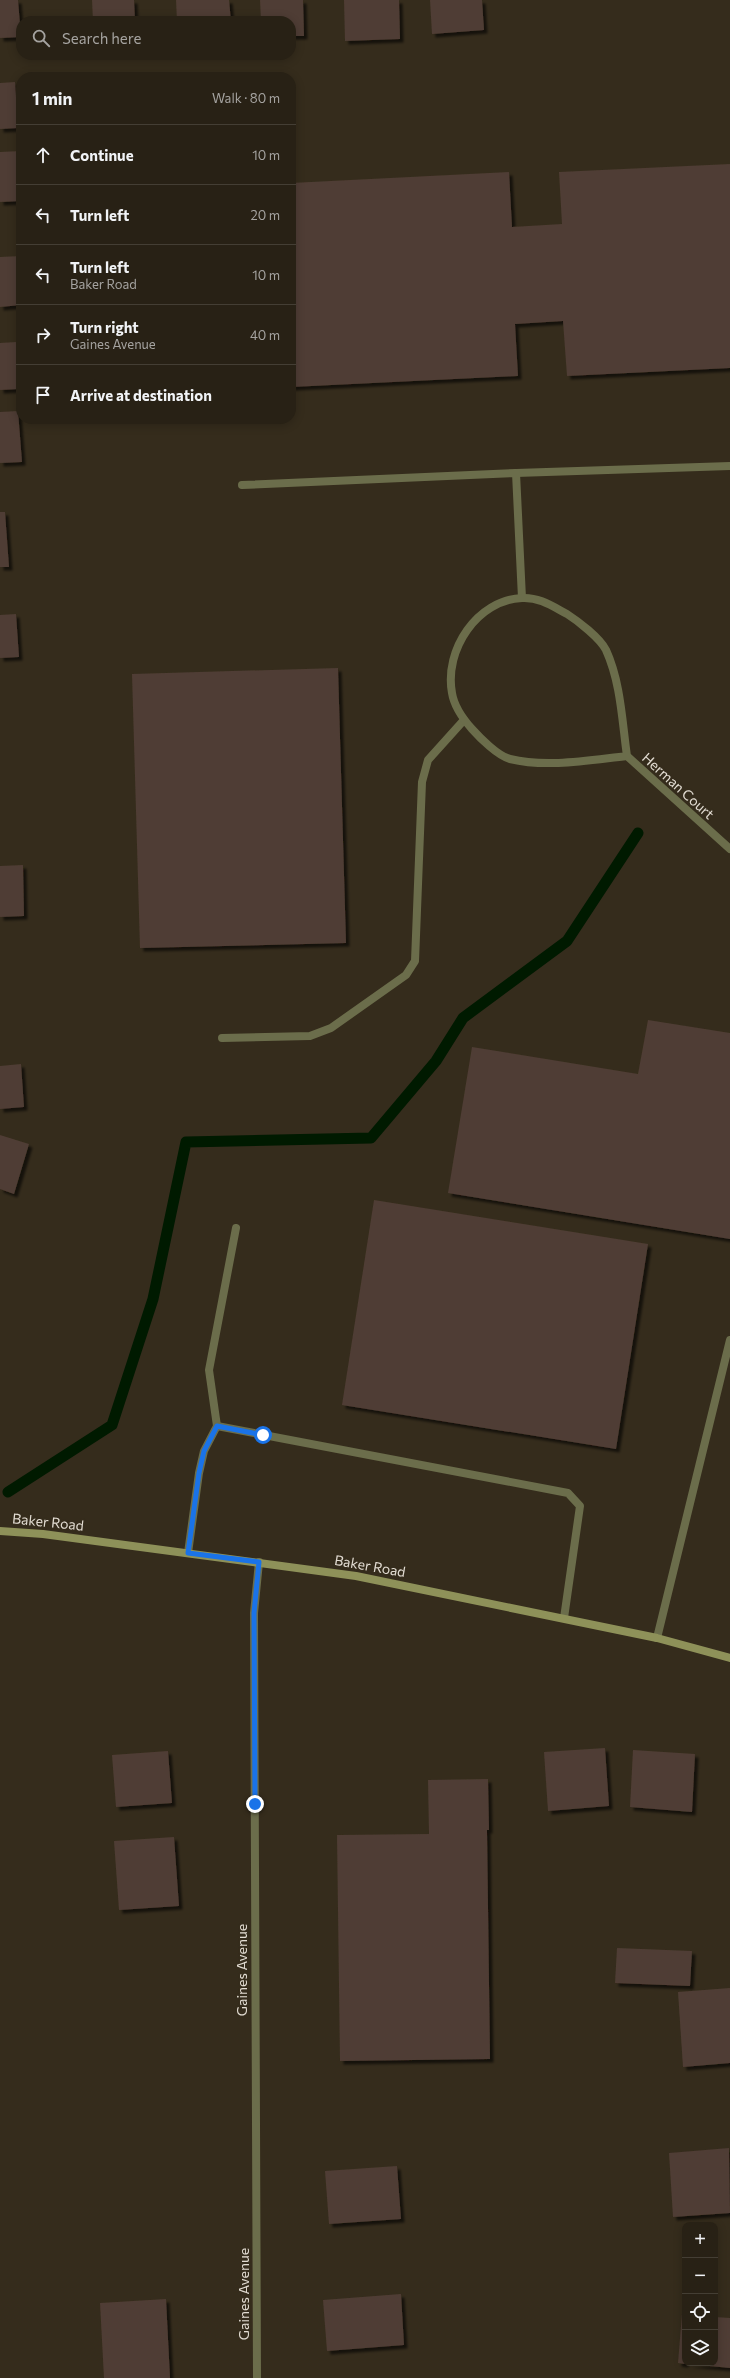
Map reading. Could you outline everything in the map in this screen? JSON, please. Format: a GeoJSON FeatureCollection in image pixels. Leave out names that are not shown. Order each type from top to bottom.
{"type":"FeatureCollection","features":[{"type":"Feature","properties":{"kind":"street"},"geometry":{"type":"LineString","coordinates":[[242,485],[730,466]]}},
{"type":"Feature","properties":{"kind":"street"},"geometry":{"type":"LineString","coordinates":[[516,474],[522,598]]}},
{"type":"Feature","properties":{"kind":"street","name":"Herman Court"},"geometry":{"type":"LineString","coordinates":[[627,756],[555,762],[509,759],[483,741],[464,720],[452,694],[451,665],[467,629],[489,607],[522,598],[544,601],[579,621],[606,649],[617,682],[627,756],[730,849]]}},
{"type":"Feature","properties":{"kind":"street"},"geometry":{"type":"LineString","coordinates":[[222,1038],[310,1036],[331,1028],[406,975],[415,961],[422,782],[428,760],[464,720]]}},
{"type":"Feature","properties":{"kind":"street"},"geometry":{"type":"LineString","coordinates":[[188,1553],[199,1473],[204,1451],[217,1426],[210,1370],[236,1228]]}},
{"type":"Feature","properties":{"kind":"street"},"geometry":{"type":"LineString","coordinates":[[657,1638],[730,1340]]}},
{"type":"Feature","properties":{"kind":"street"},"geometry":{"type":"LineString","coordinates":[[217,1426],[568,1493],[580,1506],[564,1618]]}},
{"type":"Feature","properties":{"kind":"street","name":"Baker Road"},"geometry":{"type":"LineString","coordinates":[[0,1531],[44,1534],[356,1576],[657,1638],[730,1658]]}},
{"type":"Feature","properties":{"kind":"street","name":"Gaines Avenue"},"geometry":{"type":"LineString","coordinates":[[257,2378],[254,1613],[259,1562]]}},
{"type":"Feature","properties":{"kind":"building"},"geometry":{"type":"Polygon","coordinates":[[[0,0],[18,0],[19,16],[16,16],[16,37],[0,38],[0,0]]]}},
{"type":"Feature","properties":{"kind":"building"},"geometry":{"type":"Polygon","coordinates":[[[92,0],[134,0],[135,16],[93,16],[92,0]]]}},
{"type":"Feature","properties":{"kind":"building"},"geometry":{"type":"Polygon","coordinates":[[[176,0],[229,0],[231,16],[177,16],[176,0]]]}},
{"type":"Feature","properties":{"kind":"building"},"geometry":{"type":"Polygon","coordinates":[[[260,0],[303,0],[304,36],[296,36],[296,16],[261,16],[260,0]]]}},
{"type":"Feature","properties":{"kind":"building"},"geometry":{"type":"Polygon","coordinates":[[[344,0],[399,0],[400,39],[345,41],[344,0]]]}},
{"type":"Feature","properties":{"kind":"building"},"geometry":{"type":"Polygon","coordinates":[[[430,0],[482,0],[484,30],[432,34],[430,0]]]}},
{"type":"Feature","properties":{"kind":"building"},"geometry":{"type":"Polygon","coordinates":[[[15,82],[16,128],[0,129],[0,83],[15,82]]]}},
{"type":"Feature","properties":{"kind":"building"},"geometry":{"type":"Polygon","coordinates":[[[16,151],[16,201],[0,202],[0,152],[16,151]]]}},
{"type":"Feature","properties":{"kind":"building"},"geometry":{"type":"Polygon","coordinates":[[[730,164],[730,368],[567,376],[563,321],[515,324],[518,376],[296,387],[296,183],[509,172],[512,227],[562,224],[559,172],[730,164]]]}},
{"type":"Feature","properties":{"kind":"building"},"geometry":{"type":"Polygon","coordinates":[[[16,256],[16,305],[0,307],[0,257],[16,256]]]}},
{"type":"Feature","properties":{"kind":"building"},"geometry":{"type":"Polygon","coordinates":[[[16,342],[16,389],[0,390],[0,343],[16,342]]]}},
{"type":"Feature","properties":{"kind":"building"},"geometry":{"type":"Polygon","coordinates":[[[16,411],[16,424],[19,424],[22,462],[0,463],[0,412],[16,411]]]}},
{"type":"Feature","properties":{"kind":"building"},"geometry":{"type":"Polygon","coordinates":[[[0,512],[5,512],[9,567],[0,567],[0,512]]]}},
{"type":"Feature","properties":{"kind":"building"},"geometry":{"type":"Polygon","coordinates":[[[16,614],[19,657],[0,658],[0,615],[16,614]]]}},
{"type":"Feature","properties":{"kind":"building"},"geometry":{"type":"Polygon","coordinates":[[[338,668],[346,943],[140,948],[132,674],[338,668]]]}},
{"type":"Feature","properties":{"kind":"building"},"geometry":{"type":"Polygon","coordinates":[[[23,865],[24,916],[0,917],[0,866],[23,865]]]}},
{"type":"Feature","properties":{"kind":"building"},"geometry":{"type":"Polygon","coordinates":[[[648,1020],[730,1033],[730,1239],[448,1193],[472,1047],[638,1074],[648,1020]]]}},
{"type":"Feature","properties":{"kind":"building"},"geometry":{"type":"Polygon","coordinates":[[[21,1064],[24,1107],[0,1109],[0,1066],[21,1064]]]}},
{"type":"Feature","properties":{"kind":"building"},"geometry":{"type":"Polygon","coordinates":[[[0,1135],[29,1144],[14,1194],[0,1189],[0,1135]]]}},
{"type":"Feature","properties":{"kind":"building"},"geometry":{"type":"Polygon","coordinates":[[[374,1200],[648,1244],[616,1449],[342,1405],[374,1200]]]}},
{"type":"Feature","properties":{"kind":"building"},"geometry":{"type":"Polygon","coordinates":[[[605,1748],[609,1806],[548,1811],[544,1752],[605,1748]]]}},
{"type":"Feature","properties":{"kind":"building"},"geometry":{"type":"Polygon","coordinates":[[[633,1750],[695,1754],[692,1812],[630,1807],[633,1750]]]}},
{"type":"Feature","properties":{"kind":"building"},"geometry":{"type":"Polygon","coordinates":[[[168,1751],[172,1803],[116,1807],[112,1755],[168,1751]]]}},
{"type":"Feature","properties":{"kind":"building"},"geometry":{"type":"Polygon","coordinates":[[[488,1779],[489,1830],[487,1830],[490,2059],[340,2061],[337,1835],[429,1834],[428,1780],[488,1779]]]}},
{"type":"Feature","properties":{"kind":"building"},"geometry":{"type":"Polygon","coordinates":[[[174,1837],[179,1906],[119,1910],[114,1841],[174,1837]]]}},
{"type":"Feature","properties":{"kind":"building"},"geometry":{"type":"Polygon","coordinates":[[[617,1948],[692,1951],[690,1986],[615,1983],[617,1948]]]}},
{"type":"Feature","properties":{"kind":"building"},"geometry":{"type":"Polygon","coordinates":[[[730,1988],[730,2063],[683,2067],[678,1992],[730,1988]]]}},
{"type":"Feature","properties":{"kind":"building"},"geometry":{"type":"Polygon","coordinates":[[[729,2148],[730,2213],[673,2217],[669,2153],[729,2148]]]}},
{"type":"Feature","properties":{"kind":"building"},"geometry":{"type":"Polygon","coordinates":[[[397,2166],[401,2219],[329,2224],[325,2171],[397,2166]]]}},
{"type":"Feature","properties":{"kind":"building"},"geometry":{"type":"Polygon","coordinates":[[[401,2294],[404,2345],[327,2351],[323,2300],[401,2294]]]}},
{"type":"Feature","properties":{"kind":"building"},"geometry":{"type":"Polygon","coordinates":[[[166,2299],[170,2378],[104,2378],[100,2303],[166,2299]]]}},
{"type":"Feature","properties":{"kind":"building"},"geometry":{"type":"Polygon","coordinates":[[[682,2314],[682,2364],[678,2363],[682,2314]]]}},
{"type":"Feature","properties":{"kind":"building"},"geometry":{"type":"Polygon","coordinates":[[[718,2317],[730,2318],[730,2368],[710,2366],[718,2366],[718,2317]]]}},
{"type":"Feature","properties":{"kind":"waterway"},"geometry":{"type":"LineString","coordinates":[[8,1492],[112,1425],[153,1299],[186,1142],[371,1138],[436,1061],[463,1018],[567,941],[638,833]]}},
{"type":"Feature","properties":{"kind":"route"},"geometry":{"type":"LineString","coordinates":[[255,1804],[254,1613],[259,1562],[188,1553],[199,1473],[204,1451],[217,1426],[263,1435]]}}]}
